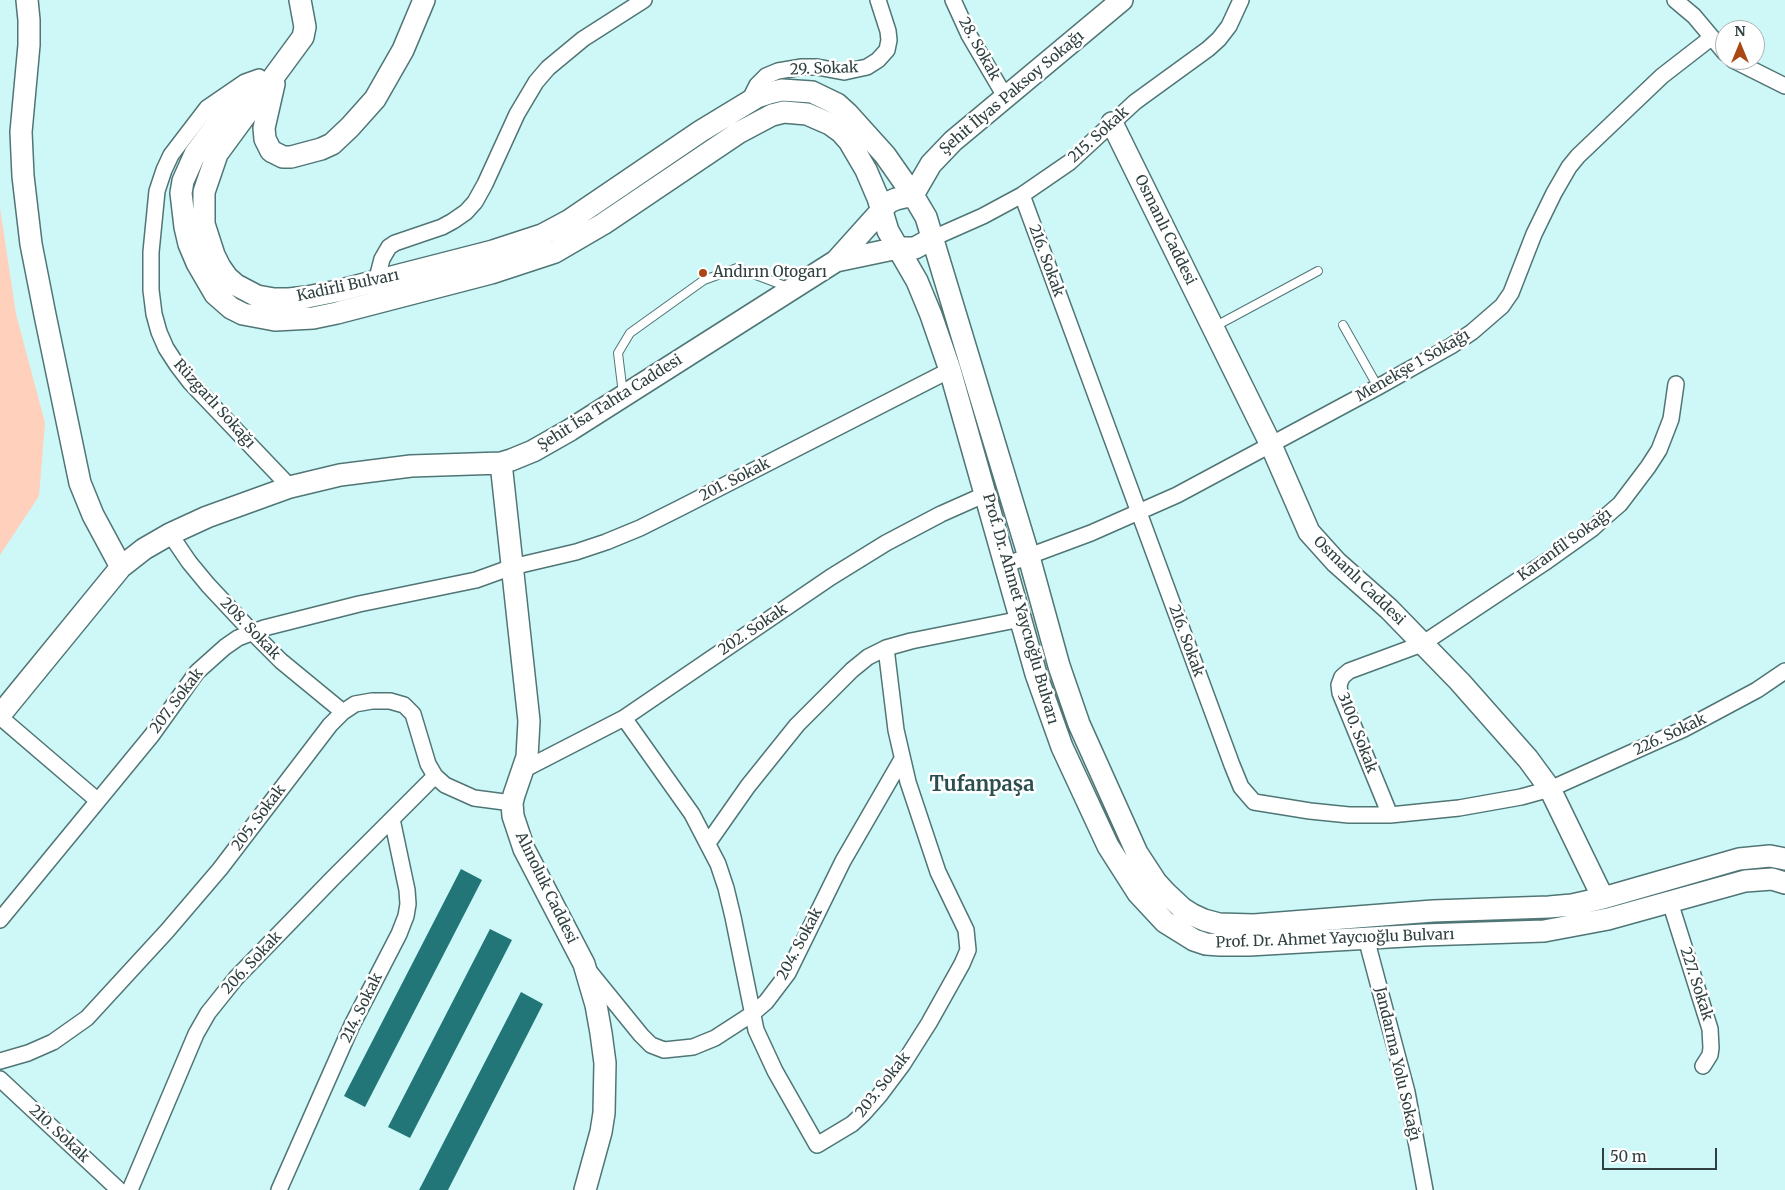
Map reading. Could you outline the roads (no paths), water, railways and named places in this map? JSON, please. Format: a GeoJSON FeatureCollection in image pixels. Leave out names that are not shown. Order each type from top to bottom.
{"type":"FeatureCollection","features":[{"type":"Feature","properties":{"kind":"main road"},"geometry":{"type":"LineString","coordinates":[[27,0],[30,20],[29,45],[21,132],[23,176],[32,244],[80,483],[93,515],[121,567]]}},
{"type":"Feature","properties":{"kind":"main road"},"geometry":{"type":"LineString","coordinates":[[300,0],[305,27],[303,37],[278,69],[266,112],[264,128],[267,146],[283,157],[291,157],[332,144],[350,127],[375,99],[403,50],[424,0]]}},
{"type":"Feature","properties":{"kind":"main road","name":"Şehit İlyas Paksoy Sokağı"},"geometry":{"type":"LineString","coordinates":[[913,195],[931,164],[942,152],[1122,0]]}},
{"type":"Feature","properties":{"kind":"main road","name":"Kadirli Bulvarı"},"geometry":{"type":"LineString","coordinates":[[278,69],[250,91],[222,117],[195,154],[183,181],[181,194],[189,244],[205,279],[215,294],[231,308],[260,318],[293,320],[337,313],[492,273],[555,252],[603,224],[760,119],[784,112],[807,114],[820,118],[841,132],[849,141],[866,170],[882,209],[888,231],[898,248]]}},
{"type":"Feature","properties":{"kind":"main road","name":"Kadirli Bulvarı"},"geometry":{"type":"LineString","coordinates":[[278,69],[217,154],[207,178],[204,192],[202,215],[214,255],[227,278],[257,296],[274,299],[308,297],[376,282],[493,251],[542,235],[570,220],[701,131],[748,103],[769,93],[782,90],[812,92],[837,104],[884,155],[913,195],[926,217],[931,238]]}},
{"type":"Feature","properties":{"kind":"main road","name":"Osmanlı Caddesi"},"geometry":{"type":"LineString","coordinates":[[1112,123],[1214,327],[1309,532],[1336,562],[1389,609],[1495,719],[1528,759],[1550,789],[1603,898]]}},
{"type":"Feature","properties":{"kind":"main road"},"geometry":{"type":"LineString","coordinates":[[882,209],[896,199],[913,195]]}},
{"type":"Feature","properties":{"kind":"main road","name":"Şehit İsa Tahta Caddesi"},"geometry":{"type":"LineString","coordinates":[[0,716],[121,567],[144,549],[170,534],[207,517],[290,487],[340,475],[376,469],[427,465],[501,463],[533,451],[570,430],[836,261],[882,209]]}},
{"type":"Feature","properties":{"kind":"main road"},"geometry":{"type":"LineString","coordinates":[[898,248],[915,248],[931,238]]}},
{"type":"Feature","properties":{"kind":"main road","name":"Prof. Dr. Ahmet Yaycıoğlu Bulvarı"},"geometry":{"type":"LineString","coordinates":[[931,238],[1029,557],[1070,702],[1137,853],[1156,882],[1171,898],[1193,915],[1219,924],[1254,925],[1434,911],[1572,905],[1739,859],[1770,856],[1785,859]]}},
{"type":"Feature","properties":{"kind":"main road","name":"Şehit İsa Tahta Caddesi"},"geometry":{"type":"LineString","coordinates":[[836,261],[898,248]]}},
{"type":"Feature","properties":{"kind":"main road","name":"Prof. Dr. Ahmet Yaycıoğlu Bulvarı"},"geometry":{"type":"LineString","coordinates":[[898,248],[925,300],[950,370],[1020,619],[1050,716],[1074,775],[1108,846],[1138,893],[1153,911],[1180,932],[1206,944],[1250,945],[1544,931],[1608,919],[1752,880],[1772,879],[1785,883]]}},
{"type":"Feature","properties":{"kind":"main road","name":"Alınoluk Caddesi"},"geometry":{"type":"LineString","coordinates":[[501,463],[528,721],[527,757],[512,803],[515,823],[524,849],[584,964],[596,1005],[601,1032],[604,1063],[604,1113],[601,1132],[585,1190]]}},
{"type":"Feature","properties":{"kind":"street"},"geometry":{"type":"LineString","coordinates":[[376,282],[382,259],[388,248],[395,243],[453,222],[475,202],[517,114],[536,82],[548,68],[583,40],[644,0]]}},
{"type":"Feature","properties":{"kind":"street","name":"28. Sokak"},"geometry":{"type":"LineString","coordinates":[[952,0],[969,35],[1006,98]]}},
{"type":"Feature","properties":{"kind":"street","name":"215. Sokak"},"geometry":{"type":"LineString","coordinates":[[931,238],[983,216],[1022,195],[1070,162],[1151,90],[1197,58],[1219,39],[1229,26],[1241,0]]}},
{"type":"Feature","properties":{"kind":"street"},"geometry":{"type":"LineString","coordinates":[[1675,0],[1694,16],[1715,42]]}},
{"type":"Feature","properties":{"kind":"street","name":"29. Sokak"},"geometry":{"type":"LineString","coordinates":[[748,103],[757,84],[766,76],[778,71],[802,67],[817,67],[844,72],[867,68],[878,60],[887,50],[889,40],[888,31],[878,2]]}},
{"type":"Feature","properties":{"kind":"street","name":"Menekşe 1 Sokağı"},"geometry":{"type":"LineString","coordinates":[[1005,565],[1139,512],[1176,495],[1378,387],[1472,332],[1502,306],[1511,292],[1537,227],[1569,167],[1578,156],[1662,76],[1711,38]]}},
{"type":"Feature","properties":{"kind":"street","name":"Rüzgarlı Sokağı"},"geometry":{"type":"LineString","coordinates":[[278,69],[245,82],[207,108],[171,155],[157,191],[151,252],[151,290],[154,314],[159,332],[166,348],[177,365],[190,382],[290,487]]}},
{"type":"Feature","properties":{"kind":"street"},"geometry":{"type":"LineString","coordinates":[[1753,70],[1785,86]]}},
{"type":"Feature","properties":{"kind":"street","name":"216. Sokak"},"geometry":{"type":"LineString","coordinates":[[1022,195],[1232,765],[1241,787],[1247,795],[1254,802],[1310,811],[1349,815],[1390,815],[1494,802],[1550,789]]}},
{"type":"Feature","properties":{"kind":"street","name":"201. Sokak"},"geometry":{"type":"LineString","coordinates":[[512,568],[576,552],[640,528],[950,370]]}},
{"type":"Feature","properties":{"kind":"street","name":"Karanfil Sokağı"},"geometry":{"type":"LineString","coordinates":[[1422,644],[1592,529],[1620,504],[1659,450],[1671,418],[1676,384]]}},
{"type":"Feature","properties":{"kind":"street","name":"202. Sokak"},"geometry":{"type":"LineString","coordinates":[[523,770],[624,718],[864,556],[906,532],[986,494]]}},
{"type":"Feature","properties":{"kind":"street","name":"208. Sokak"},"geometry":{"type":"LineString","coordinates":[[170,534],[208,585],[252,632],[281,661],[342,712]]}},
{"type":"Feature","properties":{"kind":"street","name":"207. Sokak"},"geometry":{"type":"LineString","coordinates":[[0,920],[152,735],[197,672],[238,638],[252,632],[359,604],[466,583],[512,568]]}},
{"type":"Feature","properties":{"kind":"street"},"geometry":{"type":"LineString","coordinates":[[708,843],[748,786],[797,725],[852,670],[868,657],[886,648],[937,635],[1020,619]]}},
{"type":"Feature","properties":{"kind":"street","name":"3100. Sokak"},"geometry":{"type":"LineString","coordinates":[[1390,815],[1340,693],[1339,685],[1342,677],[1348,670],[1422,644]]}},
{"type":"Feature","properties":{"kind":"street","name":"203. Sokak"},"geometry":{"type":"LineString","coordinates":[[624,718],[692,814],[718,864],[728,895],[756,1030],[774,1072],[818,1145],[852,1124],[863,1114],[903,1064],[962,964],[968,950],[966,930],[938,872],[910,791],[896,730],[886,648]]}},
{"type":"Feature","properties":{"kind":"street","name":"226. Sokak"},"geometry":{"type":"LineString","coordinates":[[1550,789],[1684,729],[1726,708],[1785,671]]}},
{"type":"Feature","properties":{"kind":"street","name":"205. Sokak"},"geometry":{"type":"LineString","coordinates":[[0,1061],[28,1053],[53,1042],[87,1018],[168,932],[200,894],[330,724],[342,712],[355,704],[372,701],[390,701],[404,705],[413,714],[428,764],[435,776]]}},
{"type":"Feature","properties":{"kind":"street"},"geometry":{"type":"LineString","coordinates":[[0,716],[97,800]]}},
{"type":"Feature","properties":{"kind":"street","name":"204. Sokak"},"geometry":{"type":"LineString","coordinates":[[584,964],[641,1035],[651,1044],[664,1050],[693,1046],[715,1038],[752,1014],[766,1002],[788,973],[843,861],[902,759]]}},
{"type":"Feature","properties":{"kind":"street"},"geometry":{"type":"LineString","coordinates":[[435,776],[445,785],[474,798],[512,803]]}},
{"type":"Feature","properties":{"kind":"street","name":"206. Sokak"},"geometry":{"type":"LineString","coordinates":[[130,1190],[196,1034],[208,1014],[236,978],[435,776]]}},
{"type":"Feature","properties":{"kind":"street","name":"214. Sokak"},"geometry":{"type":"LineString","coordinates":[[279,1190],[352,1025],[399,934],[406,916],[408,904],[407,890],[392,819]]}},
{"type":"Feature","properties":{"kind":"street","name":"227. Sokak"},"geometry":{"type":"LineString","coordinates":[[1670,902],[1710,1029],[1710,1055],[1703,1066]]}},
{"type":"Feature","properties":{"kind":"street","name":"Jandarma Yolu Sokağı"},"geometry":{"type":"LineString","coordinates":[[1366,938],[1407,1092],[1424,1190]]}},
{"type":"Feature","properties":{"kind":"street","name":"210. Sokak"},"geometry":{"type":"LineString","coordinates":[[0,1079],[119,1190]]}},
{"type":"Feature","properties":{"kind":"lane"},"geometry":{"type":"LineString","coordinates":[[623,396],[618,353],[630,333],[704,280],[738,268],[792,289]]}},
{"type":"Feature","properties":{"kind":"lane"},"geometry":{"type":"LineString","coordinates":[[1214,327],[1318,271]]}},
{"type":"Feature","properties":{"kind":"lane"},"geometry":{"type":"LineString","coordinates":[[1343,325],[1378,387]]}},
{"type":"Feature","properties":{"kind":"place","name":"Andırın Otogarı"},"geometry":{"type":"Point","coordinates":[703,273]}},
{"type":"Feature","properties":{"kind":"district","name":"Tufanpaşa"},"geometry":{"type":"Point","coordinates":[982,785]}}]}
